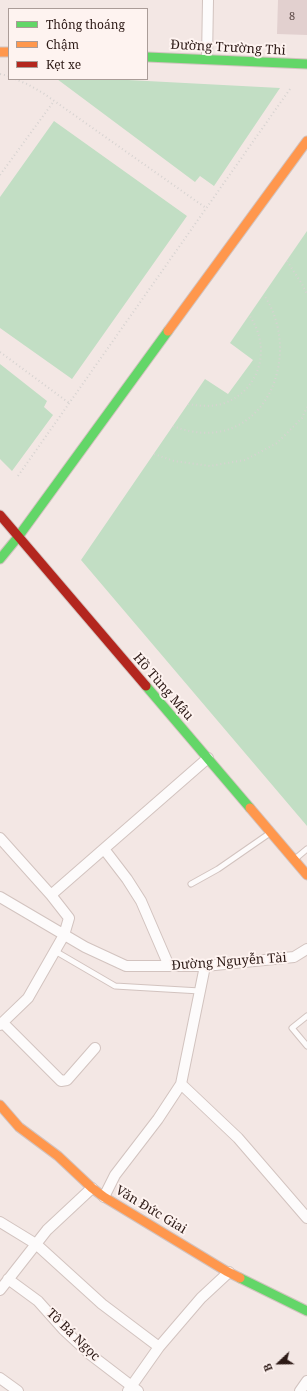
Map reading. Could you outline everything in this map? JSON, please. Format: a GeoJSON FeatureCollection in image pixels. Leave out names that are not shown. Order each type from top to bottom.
{"type":"FeatureCollection","features":[{"type":"Feature","properties":{"kind":"street"},"geometry":{"type":"LineString","coordinates":[[207,59],[208,0]]}},
{"type":"Feature","properties":{"kind":"street","name":"Đường Trường Thi"},"geometry":{"type":"LineString","coordinates":[[148,57],[307,64]]}},
{"type":"Feature","properties":{"kind":"street"},"geometry":{"type":"LineString","coordinates":[[0,559],[18,537],[307,141]]}},
{"type":"Feature","properties":{"kind":"street","name":"Hồ Tùng Mậu"},"geometry":{"type":"LineString","coordinates":[[0,515],[307,874]]}},
{"type":"Feature","properties":{"kind":"street"},"geometry":{"type":"LineString","coordinates":[[51,895],[208,758]]}},
{"type":"Feature","properties":{"kind":"street"},"geometry":{"type":"LineString","coordinates":[[0,838],[51,895],[69,918],[64,936],[28,998],[1,1024],[61,1081],[67,1080],[95,1048]]}},
{"type":"Feature","properties":{"kind":"street"},"geometry":{"type":"LineString","coordinates":[[104,849],[141,901],[169,966]]}},
{"type":"Feature","properties":{"kind":"street","name":"Đường Nguyễn Tài"},"geometry":{"type":"LineString","coordinates":[[0,897],[64,936],[126,966],[206,966],[294,958],[307,949]]}},
{"type":"Feature","properties":{"kind":"street"},"geometry":{"type":"LineString","coordinates":[[104,1197],[115,1175],[158,1119],[181,1084],[206,966]]}},
{"type":"Feature","properties":{"kind":"street"},"geometry":{"type":"LineString","coordinates":[[181,1084],[238,1138],[307,1218]]}},
{"type":"Feature","properties":{"kind":"street","name":"Văn Đức Giai"},"geometry":{"type":"LineString","coordinates":[[0,1105],[19,1127],[58,1156],[92,1188],[104,1197],[229,1272],[307,1311]]}},
{"type":"Feature","properties":{"kind":"street"},"geometry":{"type":"LineString","coordinates":[[0,1290],[57,1220],[92,1188]]}},
{"type":"Feature","properties":{"kind":"street"},"geometry":{"type":"LineString","coordinates":[[0,1222],[36,1244],[102,1304],[160,1347]]}},
{"type":"Feature","properties":{"kind":"street"},"geometry":{"type":"LineString","coordinates":[[132,1389],[160,1347],[201,1298],[229,1272]]}},
{"type":"Feature","properties":{"kind":"street","name":"Tô Bá Ngọc"},"geometry":{"type":"LineString","coordinates":[[8,1279],[38,1301],[63,1329],[91,1355],[132,1389]]}},
{"type":"Feature","properties":{"kind":"street"},"geometry":{"type":"LineString","coordinates":[[0,1378],[18,1391]]}},
{"type":"Feature","properties":{"kind":"street"},"geometry":{"type":"LineString","coordinates":[[300,1391],[307,1380]]}},
{"type":"Feature","properties":{"kind":"lane"},"geometry":{"type":"LineString","coordinates":[[191,884],[218,869],[271,832]]}},
{"type":"Feature","properties":{"kind":"lane"},"geometry":{"type":"LineString","coordinates":[[294,859],[307,849]]}},
{"type":"Feature","properties":{"kind":"lane"},"geometry":{"type":"LineString","coordinates":[[55,951],[115,986],[200,991]]}},
{"type":"Feature","properties":{"kind":"lane"},"geometry":{"type":"LineString","coordinates":[[307,1016],[292,1028],[307,1046]]}},
{"type":"Feature","properties":{"kind":"path"},"geometry":{"type":"LineString","coordinates":[[18,80],[54,101],[206,208]]}},
{"type":"Feature","properties":{"kind":"path"},"geometry":{"type":"LineString","coordinates":[[18,476],[290,89]]}},
{"type":"Feature","properties":{"kind":"path"},"geometry":{"type":"LineString","coordinates":[[0,175],[54,101]]}},
{"type":"Feature","properties":{"kind":"path"},"geometry":{"type":"LineString","coordinates":[[287,261],[307,294]]}},
{"type":"Feature","properties":{"kind":"path"},"geometry":{"type":"LineString","coordinates":[[264,295],[272,303]]}},
{"type":"Feature","properties":{"kind":"path"},"geometry":{"type":"LineString","coordinates":[[188,404],[204,406],[222,404],[238,396],[251,384],[259,368],[262,352],[260,334],[249,315]]}},
{"type":"Feature","properties":{"kind":"path"},"geometry":{"type":"LineString","coordinates":[[0,352],[69,403]]}},
{"type":"Feature","properties":{"kind":"path"},"geometry":{"type":"LineString","coordinates":[[154,454],[174,461],[210,466],[245,460],[277,443],[302,418],[307,407]]}},
{"type":"Feature","properties":{"kind":"path"},"geometry":{"type":"LineString","coordinates":[[173,426],[206,434],[232,430],[255,418]]}},
{"type":"Feature","properties":{"kind":"green space"},"geometry":{"type":"Polygon","coordinates":[[[58,80],[128,80],[280,88],[214,186],[200,176],[195,182],[58,80]]]}},
{"type":"Feature","properties":{"kind":"green space"},"geometry":{"type":"Polygon","coordinates":[[[54,121],[187,216],[72,379],[0,328],[0,197],[54,121]]]}},
{"type":"Feature","properties":{"kind":"green space"},"geometry":{"type":"Polygon","coordinates":[[[307,231],[307,826],[81,560],[205,379],[228,394],[253,360],[230,343],[307,231]]]}},
{"type":"Feature","properties":{"kind":"green space"},"geometry":{"type":"Polygon","coordinates":[[[0,364],[47,401],[44,407],[53,415],[12,471],[0,459],[0,364]]]}},
{"type":"Feature","properties":{"kind":"building"},"geometry":{"type":"Polygon","coordinates":[[[278,0],[307,0],[307,35],[277,34],[278,0]]]}},
{"type":"Feature","properties":{"kind":"traffic: fast"},"geometry":{"type":"LineString","coordinates":[[148,57],[307,64]]}},
{"type":"Feature","properties":{"kind":"traffic: fast"},"geometry":{"type":"LineString","coordinates":[[0,559],[18,537],[168,331]]}},
{"type":"Feature","properties":{"kind":"traffic: fast"},"geometry":{"type":"LineString","coordinates":[[146,686],[250,808]]}},
{"type":"Feature","properties":{"kind":"traffic: fast"},"geometry":{"type":"LineString","coordinates":[[240,1278],[307,1311]]}},
{"type":"Feature","properties":{"kind":"traffic: slow"},"geometry":{"type":"LineString","coordinates":[[0,52],[8,52]]}},
{"type":"Feature","properties":{"kind":"traffic: slow"},"geometry":{"type":"LineString","coordinates":[[168,331],[307,141]]}},
{"type":"Feature","properties":{"kind":"traffic: slow"},"geometry":{"type":"LineString","coordinates":[[250,808],[307,875]]}},
{"type":"Feature","properties":{"kind":"traffic: slow"},"geometry":{"type":"LineString","coordinates":[[0,1105],[19,1127],[58,1156],[92,1188],[104,1197],[240,1278]]}},
{"type":"Feature","properties":{"kind":"traffic: jam"},"geometry":{"type":"LineString","coordinates":[[0,515],[146,686]]}}]}
